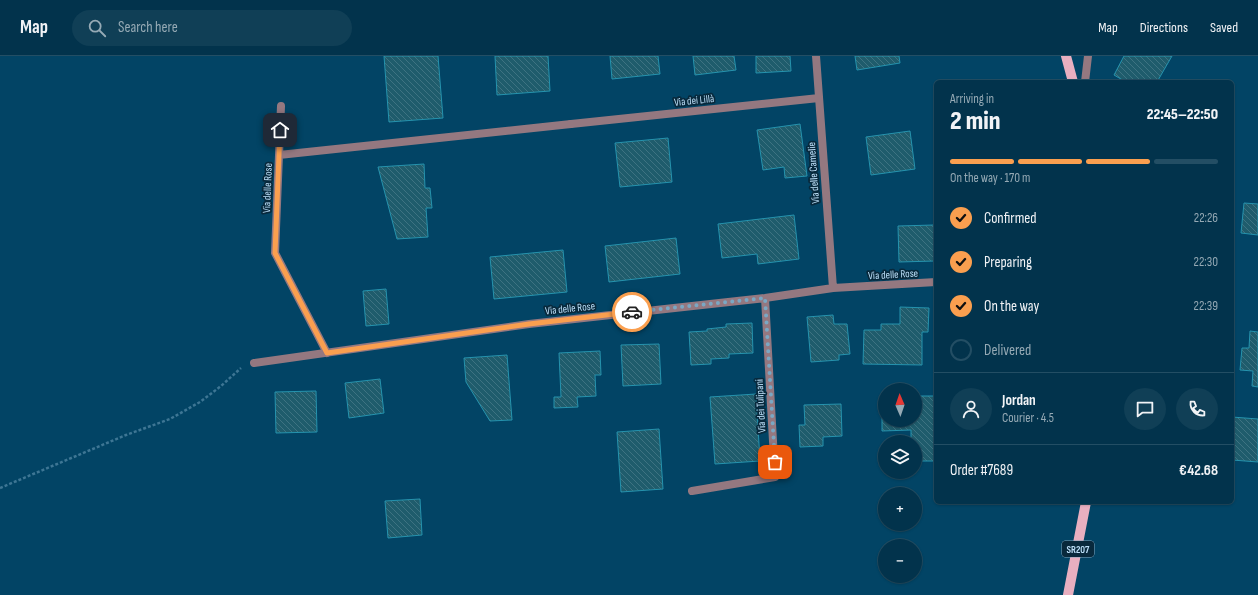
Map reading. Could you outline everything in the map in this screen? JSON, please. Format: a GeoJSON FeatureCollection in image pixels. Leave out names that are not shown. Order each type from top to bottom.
{"type":"FeatureCollection","features":[{"type":"Feature","properties":{"kind":"main road"},"geometry":{"type":"LineString","coordinates":[[1066,56],[1072,80]]}},
{"type":"Feature","properties":{"kind":"main road","name":"SR207"},"geometry":{"type":"LineString","coordinates":[[1068,595],[1086,504]]}},
{"type":"Feature","properties":{"kind":"street","name":"Via delle Camelie"},"geometry":{"type":"LineString","coordinates":[[816,56],[833,288]]}},
{"type":"Feature","properties":{"kind":"street"},"geometry":{"type":"LineString","coordinates":[[1085,80],[1088,56]]}},
{"type":"Feature","properties":{"kind":"street","name":"Via dei Lillà"},"geometry":{"type":"LineString","coordinates":[[571,124],[819,98]]}},
{"type":"Feature","properties":{"kind":"street","name":"Via delle Rose"},"geometry":{"type":"LineString","coordinates":[[281,106],[275,253],[327,353]]}},
{"type":"Feature","properties":{"kind":"street","name":"Via delle Rose"},"geometry":{"type":"LineString","coordinates":[[279,155],[571,124]]}},
{"type":"Feature","properties":{"kind":"street","name":"Via delle Rose"},"geometry":{"type":"LineString","coordinates":[[254,363],[529,324],[765,298],[833,288],[934,282]]}},
{"type":"Feature","properties":{"kind":"street","name":"Via dei Tulipani"},"geometry":{"type":"LineString","coordinates":[[692,491],[776,477],[765,298]]}},
{"type":"Feature","properties":{"kind":"path"},"geometry":{"type":"LineString","coordinates":[[0,488],[126,435],[170,419],[200,402],[221,386],[238,370],[254,363]]}},
{"type":"Feature","properties":{"kind":"building"},"geometry":{"type":"Polygon","coordinates":[[[384,56],[438,56],[443,118],[389,122],[384,56]]]}},
{"type":"Feature","properties":{"kind":"building"},"geometry":{"type":"Polygon","coordinates":[[[495,56],[548,56],[550,91],[497,95],[495,56]]]}},
{"type":"Feature","properties":{"kind":"building"},"geometry":{"type":"Polygon","coordinates":[[[610,56],[658,56],[660,74],[612,79],[610,56]]]}},
{"type":"Feature","properties":{"kind":"building"},"geometry":{"type":"Polygon","coordinates":[[[693,56],[734,56],[736,70],[695,75],[693,56]]]}},
{"type":"Feature","properties":{"kind":"building"},"geometry":{"type":"Polygon","coordinates":[[[756,56],[790,56],[791,71],[756,73],[756,56]]]}},
{"type":"Feature","properties":{"kind":"building"},"geometry":{"type":"Polygon","coordinates":[[[855,56],[899,56],[900,63],[857,70],[855,56]]]}},
{"type":"Feature","properties":{"kind":"building"},"geometry":{"type":"Polygon","coordinates":[[[1124,56],[1172,56],[1158,80],[1123,80],[1114,75],[1124,56]]]}},
{"type":"Feature","properties":{"kind":"building"},"geometry":{"type":"Polygon","coordinates":[[[800,124],[807,176],[785,178],[784,167],[763,170],[757,130],[800,124]]]}},
{"type":"Feature","properties":{"kind":"building"},"geometry":{"type":"Polygon","coordinates":[[[910,131],[915,169],[871,175],[866,137],[910,131]]]}},
{"type":"Feature","properties":{"kind":"building"},"geometry":{"type":"Polygon","coordinates":[[[668,138],[672,182],[620,187],[615,143],[668,138]]]}},
{"type":"Feature","properties":{"kind":"building"},"geometry":{"type":"Polygon","coordinates":[[[424,164],[425,188],[430,188],[432,208],[426,208],[428,237],[397,239],[378,167],[424,164]]]}},
{"type":"Feature","properties":{"kind":"building"},"geometry":{"type":"Polygon","coordinates":[[[1244,203],[1258,204],[1258,235],[1241,233],[1244,203]]]}},
{"type":"Feature","properties":{"kind":"building"},"geometry":{"type":"Polygon","coordinates":[[[794,215],[799,259],[758,264],[757,254],[722,258],[718,224],[794,215]]]}},
{"type":"Feature","properties":{"kind":"building"},"geometry":{"type":"Polygon","coordinates":[[[934,225],[934,261],[899,262],[898,226],[934,225]]]}},
{"type":"Feature","properties":{"kind":"building"},"geometry":{"type":"Polygon","coordinates":[[[676,238],[680,274],[609,282],[605,246],[676,238]]]}},
{"type":"Feature","properties":{"kind":"building"},"geometry":{"type":"Polygon","coordinates":[[[563,250],[567,292],[494,299],[490,257],[563,250]]]}},
{"type":"Feature","properties":{"kind":"building"},"geometry":{"type":"Polygon","coordinates":[[[386,289],[389,324],[366,326],[363,291],[386,289]]]}},
{"type":"Feature","properties":{"kind":"building"},"geometry":{"type":"Polygon","coordinates":[[[900,307],[929,308],[928,332],[922,332],[922,365],[863,364],[864,330],[881,330],[881,324],[900,324],[900,307]]]}},
{"type":"Feature","properties":{"kind":"building"},"geometry":{"type":"Polygon","coordinates":[[[833,315],[834,324],[847,324],[850,354],[839,355],[839,360],[811,362],[807,317],[833,315]]]}},
{"type":"Feature","properties":{"kind":"building"},"geometry":{"type":"Polygon","coordinates":[[[752,323],[753,353],[729,354],[729,358],[711,359],[711,364],[691,365],[689,332],[707,331],[707,329],[726,327],[726,324],[752,323]]]}},
{"type":"Feature","properties":{"kind":"building"},"geometry":{"type":"Polygon","coordinates":[[[1250,331],[1258,332],[1258,387],[1252,386],[1253,371],[1240,370],[1242,348],[1249,348],[1250,331]]]}},
{"type":"Feature","properties":{"kind":"building"},"geometry":{"type":"Polygon","coordinates":[[[659,344],[661,384],[623,386],[621,345],[659,344]]]}},
{"type":"Feature","properties":{"kind":"building"},"geometry":{"type":"Polygon","coordinates":[[[600,351],[601,375],[595,375],[596,396],[577,397],[578,407],[554,408],[554,397],[561,397],[559,353],[600,351]]]}},
{"type":"Feature","properties":{"kind":"building"},"geometry":{"type":"Polygon","coordinates":[[[507,355],[512,420],[490,421],[466,382],[464,358],[507,355]]]}},
{"type":"Feature","properties":{"kind":"building"},"geometry":{"type":"Polygon","coordinates":[[[380,379],[384,413],[349,418],[345,383],[380,379]]]}},
{"type":"Feature","properties":{"kind":"building"},"geometry":{"type":"Polygon","coordinates":[[[316,391],[317,432],[276,433],[275,392],[316,391]]]}},
{"type":"Feature","properties":{"kind":"building"},"geometry":{"type":"Polygon","coordinates":[[[756,394],[760,461],[715,464],[710,397],[756,394]]]}},
{"type":"Feature","properties":{"kind":"building"},"geometry":{"type":"Polygon","coordinates":[[[922,396],[934,396],[934,461],[922,461],[922,435],[911,435],[911,430],[882,431],[882,427],[922,427],[922,396]]]}},
{"type":"Feature","properties":{"kind":"building"},"geometry":{"type":"Polygon","coordinates":[[[841,404],[842,436],[823,437],[823,446],[800,447],[799,425],[805,425],[804,405],[841,404]]]}},
{"type":"Feature","properties":{"kind":"building"},"geometry":{"type":"Polygon","coordinates":[[[1234,417],[1258,419],[1258,462],[1234,460],[1234,417]]]}},
{"type":"Feature","properties":{"kind":"building"},"geometry":{"type":"Polygon","coordinates":[[[659,429],[663,489],[621,492],[617,432],[659,429]]]}},
{"type":"Feature","properties":{"kind":"building"},"geometry":{"type":"Polygon","coordinates":[[[420,499],[422,535],[388,538],[385,501],[420,499]]]}},
{"type":"Feature","properties":{"kind":"way so far"},"geometry":{"type":"LineString","coordinates":[[632,312],[765,298],[775,462]]}},
{"type":"Feature","properties":{"kind":"route"},"geometry":{"type":"LineString","coordinates":[[280,130],[275,253],[327,353],[529,324],[632,312]]}}]}
